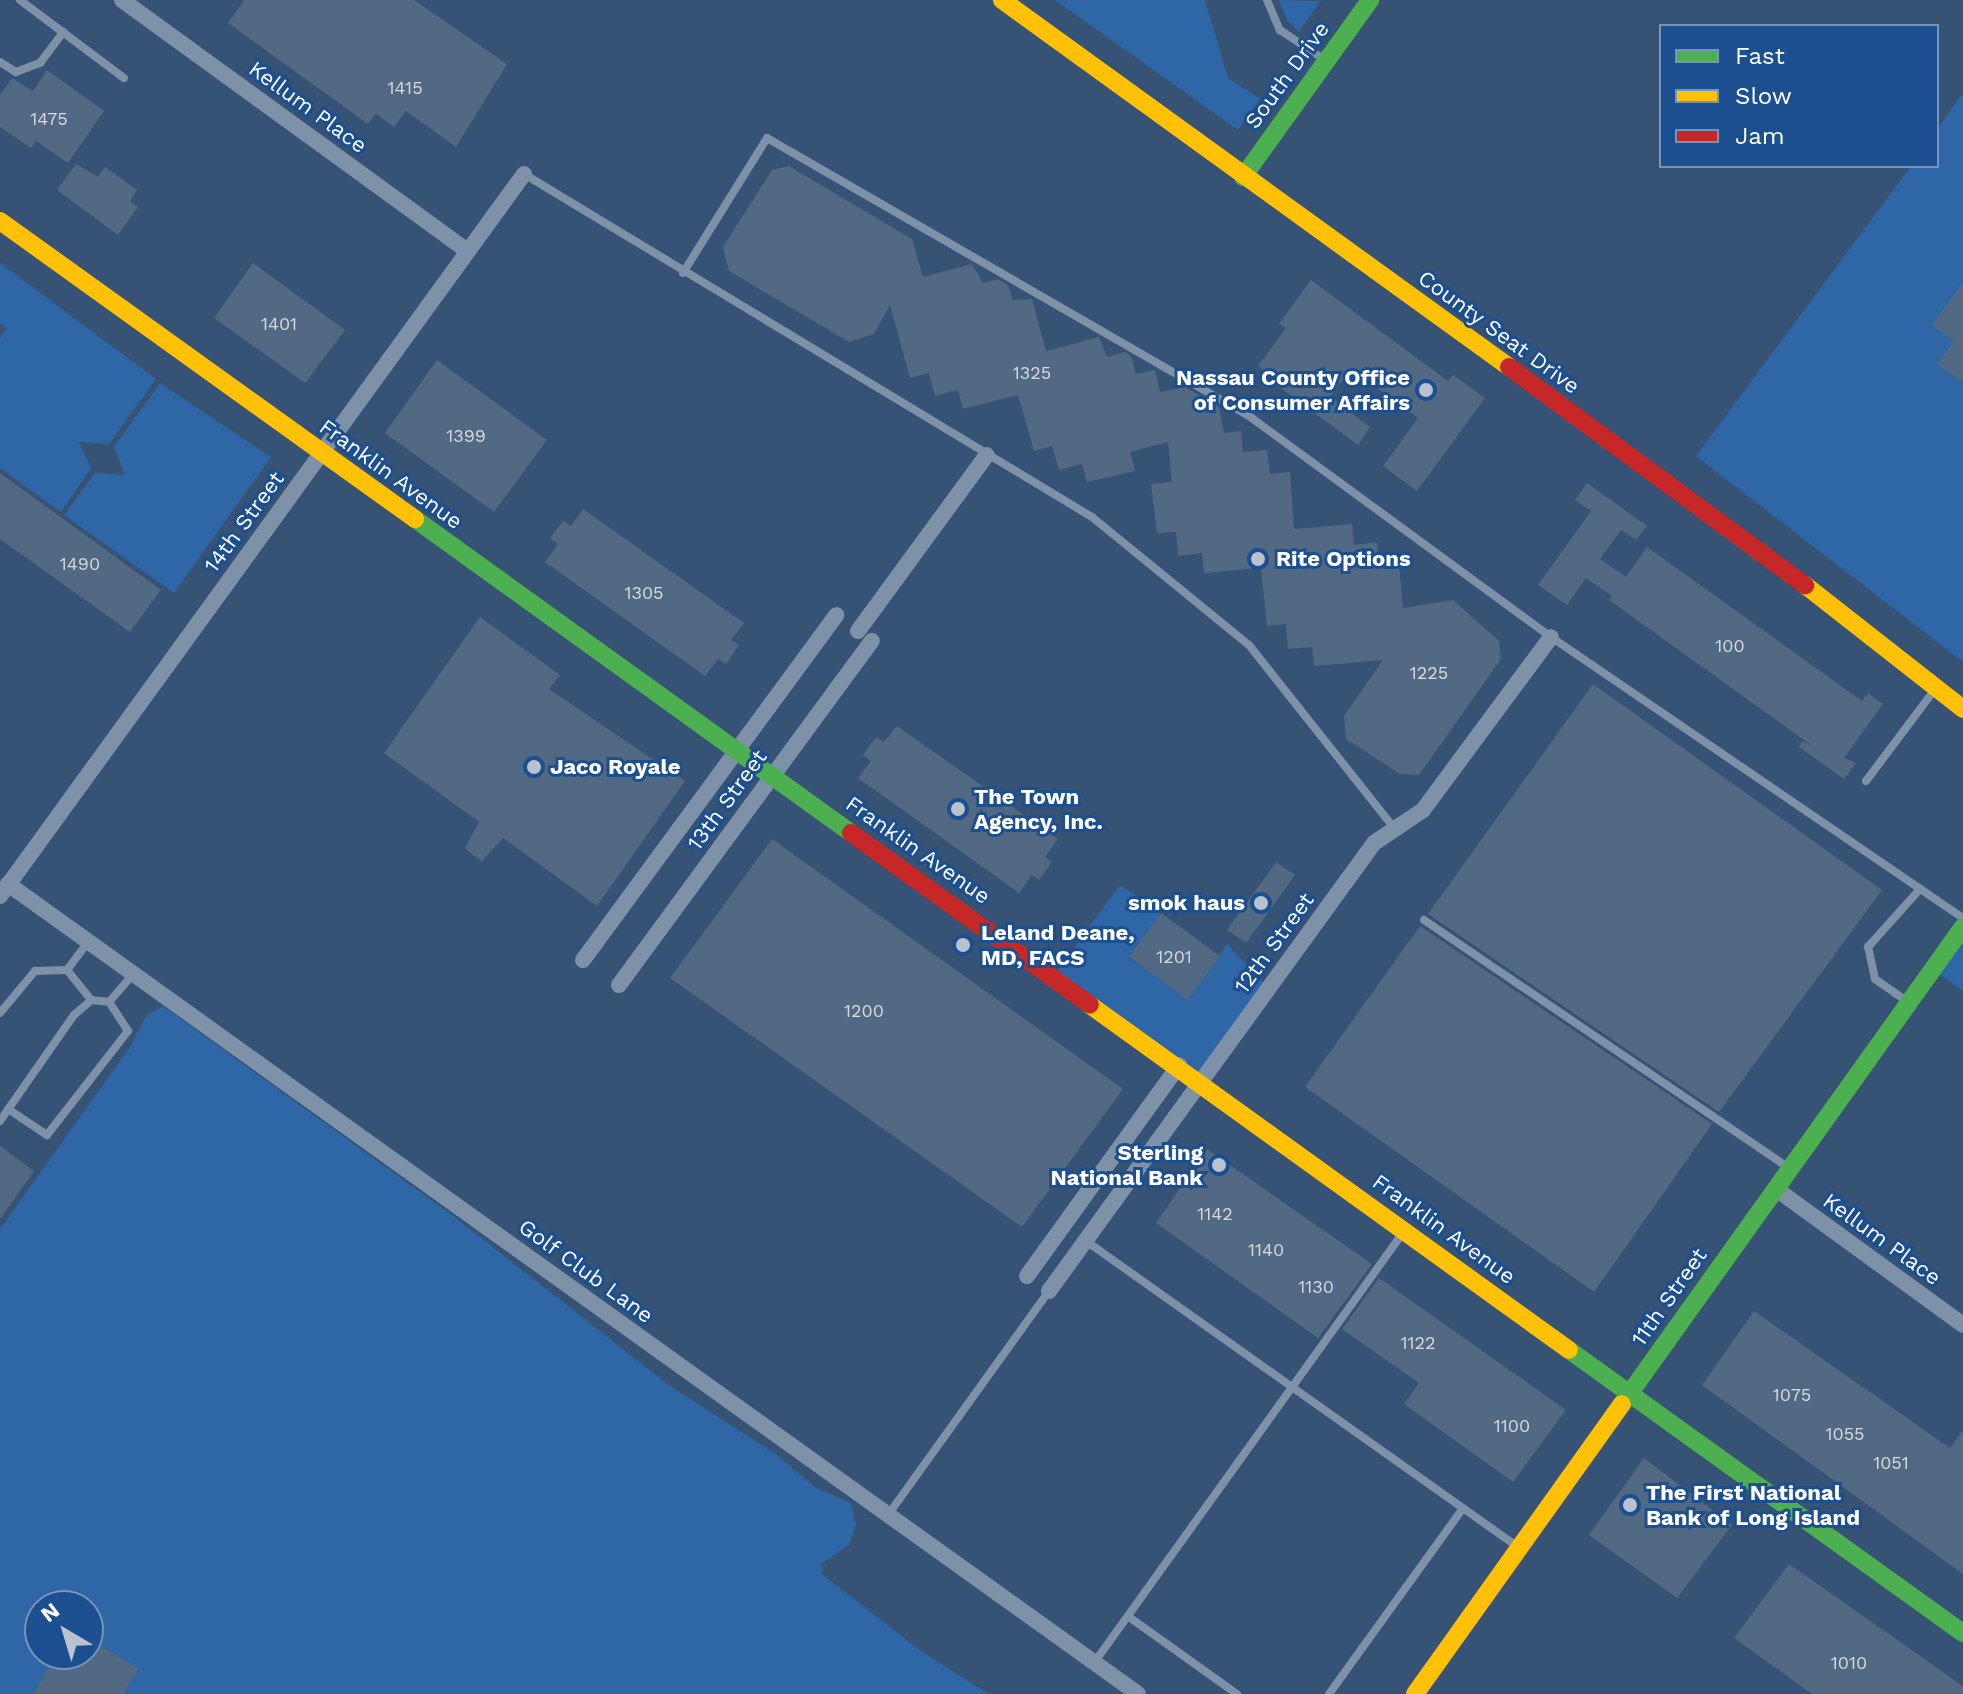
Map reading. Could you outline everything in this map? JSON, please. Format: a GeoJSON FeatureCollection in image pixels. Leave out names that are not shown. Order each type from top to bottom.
{"type":"FeatureCollection","features":[{"type":"Feature","properties":{"kind":"main road","name":"County Seat Drive"},"geometry":{"type":"LineString","coordinates":[[1002,0],[1741,535],[1963,709]]}},
{"type":"Feature","properties":{"kind":"main road","name":"South Drive"},"geometry":{"type":"LineString","coordinates":[[1243,177],[1370,0]]}},
{"type":"Feature","properties":{"kind":"main road","name":"Franklin Avenue"},"geometry":{"type":"LineString","coordinates":[[0,221],[1202,1081],[1963,1633]]}},
{"type":"Feature","properties":{"kind":"main road","name":"11th Street"},"geometry":{"type":"LineString","coordinates":[[1415,1694],[1963,927]]}},
{"type":"Feature","properties":{"kind":"street","name":"Kellum Place"},"geometry":{"type":"LineString","coordinates":[[122,0],[468,251]]}},
{"type":"Feature","properties":{"kind":"street","name":"14th Street"},"geometry":{"type":"LineString","coordinates":[[4,890],[524,174]]}},
{"type":"Feature","properties":{"kind":"street","name":"13th Street"},"geometry":{"type":"LineString","coordinates":[[619,985],[772,776],[987,455]]}},
{"type":"Feature","properties":{"kind":"street"},"geometry":{"type":"LineString","coordinates":[[583,960],[836,615]]}},
{"type":"Feature","properties":{"kind":"street","name":"12th Street"},"geometry":{"type":"LineString","coordinates":[[1049,1291],[1374,843],[1423,810],[1551,637]]}},
{"type":"Feature","properties":{"kind":"street","name":"Golf Club Lane"},"geometry":{"type":"LineString","coordinates":[[4,890],[89,942],[1138,1694]]}},
{"type":"Feature","properties":{"kind":"street"},"geometry":{"type":"LineString","coordinates":[[1027,1276],[1179,1065]]}},
{"type":"Feature","properties":{"kind":"street","name":"Kellum Place"},"geometry":{"type":"LineString","coordinates":[[1776,1189],[1963,1325]]}},
{"type":"Feature","properties":{"kind":"lane"},"geometry":{"type":"LineString","coordinates":[[20,0],[124,78]]}},
{"type":"Feature","properties":{"kind":"lane"},"geometry":{"type":"LineString","coordinates":[[1267,0],[1280,30],[1326,61]]}},
{"type":"Feature","properties":{"kind":"lane"},"geometry":{"type":"LineString","coordinates":[[0,62],[16,72],[40,63],[63,32]]}},
{"type":"Feature","properties":{"kind":"lane"},"geometry":{"type":"LineString","coordinates":[[683,273],[767,138],[1249,416],[1551,637],[1963,918]]}},
{"type":"Feature","properties":{"kind":"lane"},"geometry":{"type":"LineString","coordinates":[[524,174],[683,273],[1092,517],[1249,645],[1395,829]]}},
{"type":"Feature","properties":{"kind":"lane"},"geometry":{"type":"LineString","coordinates":[[1866,781],[1936,688]]}},
{"type":"Feature","properties":{"kind":"lane"},"geometry":{"type":"LineString","coordinates":[[1908,1003],[1875,979],[1868,947],[1920,889]]}},
{"type":"Feature","properties":{"kind":"lane"},"geometry":{"type":"LineString","coordinates":[[1424,920],[1790,1169]]}},
{"type":"Feature","properties":{"kind":"lane"},"geometry":{"type":"LineString","coordinates":[[67,970],[89,942]]}},
{"type":"Feature","properties":{"kind":"lane"},"geometry":{"type":"LineString","coordinates":[[67,970],[91,1000],[109,1002]]}},
{"type":"Feature","properties":{"kind":"lane"},"geometry":{"type":"LineString","coordinates":[[0,1013],[35,971],[67,970]]}},
{"type":"Feature","properties":{"kind":"lane"},"geometry":{"type":"LineString","coordinates":[[109,1002],[133,974]]}},
{"type":"Feature","properties":{"kind":"lane"},"geometry":{"type":"LineString","coordinates":[[0,1121],[91,1000]]}},
{"type":"Feature","properties":{"kind":"lane"},"geometry":{"type":"LineString","coordinates":[[8,1109],[47,1135],[128,1031],[109,1002]]}},
{"type":"Feature","properties":{"kind":"lane"},"geometry":{"type":"LineString","coordinates":[[1094,1663],[1405,1230]]}},
{"type":"Feature","properties":{"kind":"lane"},"geometry":{"type":"LineString","coordinates":[[1085,1241],[1520,1548]]}},
{"type":"Feature","properties":{"kind":"lane"},"geometry":{"type":"LineString","coordinates":[[888,1515],[1049,1291]]}},
{"type":"Feature","properties":{"kind":"lane"},"geometry":{"type":"LineString","coordinates":[[1329,1694],[1463,1508]]}},
{"type":"Feature","properties":{"kind":"lane"},"geometry":{"type":"LineString","coordinates":[[1129,1617],[1237,1694]]}},
{"type":"Feature","properties":{"kind":"shaded area"},"geometry":{"type":"Polygon","coordinates":[[[1055,0],[1205,0],[1228,78],[1260,99],[1238,130],[1055,0]]]}},
{"type":"Feature","properties":{"kind":"shaded area"},"geometry":{"type":"Polygon","coordinates":[[[1279,0],[1321,0],[1299,32],[1287,20],[1279,0]]]}},
{"type":"Feature","properties":{"kind":"shaded area"},"geometry":{"type":"Polygon","coordinates":[[[1963,93],[1963,662],[1696,456],[1910,168],[1939,168],[1939,126],[1963,93]]]}},
{"type":"Feature","properties":{"kind":"shaded area"},"geometry":{"type":"Polygon","coordinates":[[[0,263],[156,379],[109,444],[79,442],[91,468],[61,512],[0,468],[0,338],[7,328],[0,323],[0,263]]]}},
{"type":"Feature","properties":{"kind":"shaded area"},"geometry":{"type":"Polygon","coordinates":[[[160,383],[271,457],[174,593],[64,515],[95,473],[125,475],[114,447],[160,383]]]}},
{"type":"Feature","properties":{"kind":"shaded area"},"geometry":{"type":"Polygon","coordinates":[[[1120,885],[1161,913],[1129,958],[1189,998],[1227,944],[1269,988],[1202,1081],[1054,975],[1120,885]]]}},
{"type":"Feature","properties":{"kind":"shaded area"},"geometry":{"type":"Polygon","coordinates":[[[1963,927],[1963,991],[1932,969],[1963,927]]]}},
{"type":"Feature","properties":{"kind":"shaded area"},"geometry":{"type":"Polygon","coordinates":[[[163,1006],[452,1215],[670,1386],[777,1455],[816,1488],[851,1503],[856,1525],[849,1545],[821,1564],[823,1575],[921,1651],[989,1694],[0,1694],[0,1229],[130,1047],[146,1016],[163,1006]]]}},
{"type":"Feature","properties":{"kind":"building"},"geometry":{"type":"Polygon","coordinates":[[[244,0],[414,0],[507,64],[456,147],[406,111],[394,127],[376,114],[368,124],[228,23],[244,0]]]}},
{"type":"Feature","properties":{"kind":"building"},"geometry":{"type":"Polygon","coordinates":[[[47,70],[104,111],[68,163],[36,141],[31,148],[0,127],[0,95],[12,78],[33,91],[47,70]]]}},
{"type":"Feature","properties":{"kind":"building"},"geometry":{"type":"Polygon","coordinates":[[[76,164],[98,177],[105,167],[137,190],[130,201],[138,207],[118,235],[57,190],[76,164]]]}},
{"type":"Feature","properties":{"kind":"building"},"geometry":{"type":"Polygon","coordinates":[[[789,166],[912,239],[923,277],[972,264],[983,283],[998,279],[1008,285],[1013,300],[1032,299],[1046,351],[1099,337],[1107,357],[1124,352],[1131,356],[1136,374],[1155,370],[1160,392],[1185,387],[1219,407],[1224,433],[1241,431],[1243,452],[1267,450],[1270,474],[1290,472],[1294,529],[1352,524],[1354,545],[1377,542],[1379,566],[1399,565],[1403,608],[1453,600],[1499,641],[1501,659],[1419,775],[1400,774],[1346,739],[1344,716],[1383,660],[1314,666],[1312,647],[1288,649],[1286,624],[1267,626],[1261,568],[1204,573],[1202,553],[1178,556],[1176,532],[1157,533],[1151,484],[1172,482],[1168,442],[1130,452],[1135,471],[1087,482],[1082,464],[1059,470],[1052,446],[1034,451],[1018,395],[963,409],[958,390],[935,396],[929,373],[910,378],[890,305],[874,334],[849,342],[729,271],[723,247],[772,170],[789,166]]]}},
{"type":"Feature","properties":{"kind":"building"},"geometry":{"type":"Polygon","coordinates":[[[253,263],[345,330],[305,383],[214,318],[253,263]]]}},
{"type":"Feature","properties":{"kind":"building","name":"Nassau County Office of Consumer Affairs"},"geometry":{"type":"Polygon","coordinates":[[[1311,280],[1448,381],[1453,375],[1485,398],[1417,491],[1383,466],[1418,418],[1351,369],[1330,397],[1370,427],[1358,445],[1267,378],[1270,374],[1258,366],[1286,328],[1279,324],[1311,280]]]}},
{"type":"Feature","properties":{"kind":"building"},"geometry":{"type":"Polygon","coordinates":[[[1963,282],[1963,383],[1937,364],[1954,341],[1932,325],[1963,282]]]}},
{"type":"Feature","properties":{"kind":"building"},"geometry":{"type":"Polygon","coordinates":[[[437,360],[547,440],[494,512],[385,433],[437,360]]]}},
{"type":"Feature","properties":{"kind":"building"},"geometry":{"type":"Polygon","coordinates":[[[0,473],[161,590],[130,632],[0,539],[0,473]]]}},
{"type":"Feature","properties":{"kind":"building"},"geometry":{"type":"Polygon","coordinates":[[[1587,483],[1647,526],[1636,540],[1621,530],[1600,559],[1626,577],[1647,547],[1862,701],[1868,693],[1883,704],[1844,758],[1856,763],[1844,779],[1799,747],[1802,741],[1811,745],[1609,600],[1612,596],[1586,578],[1567,605],[1538,585],[1591,511],[1575,500],[1587,483]]]}},
{"type":"Feature","properties":{"kind":"building"},"geometry":{"type":"Polygon","coordinates":[[[583,509],[744,623],[731,640],[739,645],[726,664],[718,659],[705,676],[545,562],[558,544],[550,538],[563,521],[571,526],[583,509]]]}},
{"type":"Feature","properties":{"kind":"building","name":"Jaco Royale"},"geometry":{"type":"Polygon","coordinates":[[[480,617],[560,675],[549,689],[685,781],[597,906],[503,838],[482,861],[473,855],[465,848],[479,822],[384,753],[480,617]]]}},
{"type":"Feature","properties":{"kind":"building"},"geometry":{"type":"Polygon","coordinates":[[[1593,684],[1882,890],[1719,1112],[1428,914],[1593,684]]]}},
{"type":"Feature","properties":{"kind":"building","name":"The Town Agency, Inc."},"geometry":{"type":"Polygon","coordinates":[[[897,726],[1058,839],[1045,857],[1052,862],[1039,880],[1032,875],[1019,893],[858,778],[871,761],[863,755],[876,737],[884,742],[897,726]]]}},
{"type":"Feature","properties":{"kind":"building"},"geometry":{"type":"Polygon","coordinates":[[[772,839],[1123,1089],[1022,1227],[670,978],[772,839]]]}},
{"type":"Feature","properties":{"kind":"building","name":"smok haus"},"geometry":{"type":"Polygon","coordinates":[[[1276,862],[1295,875],[1246,943],[1227,930],[1276,862]]]}},
{"type":"Feature","properties":{"kind":"building"},"geometry":{"type":"Polygon","coordinates":[[[1161,913],[1220,956],[1188,1000],[1129,957],[1161,913]]]}},
{"type":"Feature","properties":{"kind":"building"},"geometry":{"type":"Polygon","coordinates":[[[1420,926],[1712,1124],[1594,1292],[1305,1087],[1420,926]]]}},
{"type":"Feature","properties":{"kind":"building"},"geometry":{"type":"Polygon","coordinates":[[[0,1146],[34,1171],[0,1219],[0,1146]]]}},
{"type":"Feature","properties":{"kind":"building"},"geometry":{"type":"Polygon","coordinates":[[[1207,1149],[1372,1264],[1318,1338],[1156,1223],[1207,1149]]]}},
{"type":"Feature","properties":{"kind":"building"},"geometry":{"type":"Polygon","coordinates":[[[1379,1278],[1566,1410],[1513,1482],[1404,1404],[1419,1383],[1342,1329],[1379,1278]]]}},
{"type":"Feature","properties":{"kind":"building"},"geometry":{"type":"Polygon","coordinates":[[[1754,1311],[1950,1448],[1963,1430],[1963,1574],[1702,1385],[1754,1311]]]}},
{"type":"Feature","properties":{"kind":"building"},"geometry":{"type":"Polygon","coordinates":[[[1644,1458],[1732,1525],[1677,1598],[1589,1535],[1644,1458]]]}},
{"type":"Feature","properties":{"kind":"building"},"geometry":{"type":"Polygon","coordinates":[[[1789,1564],[1963,1686],[1963,1694],[1812,1694],[1734,1638],[1789,1564]]]}},
{"type":"Feature","properties":{"kind":"building"},"geometry":{"type":"Polygon","coordinates":[[[104,1648],[139,1669],[123,1694],[33,1694],[47,1670],[104,1670],[104,1648]]]}},
{"type":"Feature","properties":{"kind":"traffic: fast"},"geometry":{"type":"LineString","coordinates":[[1243,177],[1370,0]]}},
{"type":"Feature","properties":{"kind":"traffic: fast"},"geometry":{"type":"LineString","coordinates":[[415,519],[851,833]]}},
{"type":"Feature","properties":{"kind":"traffic: fast"},"geometry":{"type":"LineString","coordinates":[[1622,1404],[1963,927]]}},
{"type":"Feature","properties":{"kind":"traffic: fast"},"geometry":{"type":"LineString","coordinates":[[1569,1350],[1963,1633]]}},
{"type":"Feature","properties":{"kind":"traffic: slow"},"geometry":{"type":"LineString","coordinates":[[1002,0],[1509,367]]}},
{"type":"Feature","properties":{"kind":"traffic: slow"},"geometry":{"type":"LineString","coordinates":[[0,221],[415,519]]}},
{"type":"Feature","properties":{"kind":"traffic: slow"},"geometry":{"type":"LineString","coordinates":[[1805,585],[1963,709]]}},
{"type":"Feature","properties":{"kind":"traffic: slow"},"geometry":{"type":"LineString","coordinates":[[1090,1005],[1569,1350]]}},
{"type":"Feature","properties":{"kind":"traffic: slow"},"geometry":{"type":"LineString","coordinates":[[1415,1694],[1622,1404]]}},
{"type":"Feature","properties":{"kind":"traffic: jam"},"geometry":{"type":"LineString","coordinates":[[1509,367],[1805,585]]}},
{"type":"Feature","properties":{"kind":"traffic: jam"},"geometry":{"type":"LineString","coordinates":[[851,833],[1090,1005]]}},
{"type":"Feature","properties":{"kind":"place","name":"Nassau County Office of Consumer Affairs"},"geometry":{"type":"Point","coordinates":[1426,390]}},
{"type":"Feature","properties":{"kind":"place","name":"Rite Options"},"geometry":{"type":"Point","coordinates":[1258,559]}},
{"type":"Feature","properties":{"kind":"place","name":"Jaco Royale"},"geometry":{"type":"Point","coordinates":[534,767]}},
{"type":"Feature","properties":{"kind":"place","name":"The Town Agency, Inc."},"geometry":{"type":"Point","coordinates":[958,809]}},
{"type":"Feature","properties":{"kind":"place","name":"smok haus"},"geometry":{"type":"Point","coordinates":[1261,903]}},
{"type":"Feature","properties":{"kind":"place","name":"Leland Deane, MD, FACS"},"geometry":{"type":"Point","coordinates":[963,945]}},
{"type":"Feature","properties":{"kind":"place","name":"Sterling National Bank"},"geometry":{"type":"Point","coordinates":[1219,1165]}},
{"type":"Feature","properties":{"kind":"place","name":"The First National Bank of Long Island"},"geometry":{"type":"Point","coordinates":[1630,1505]}}]}
